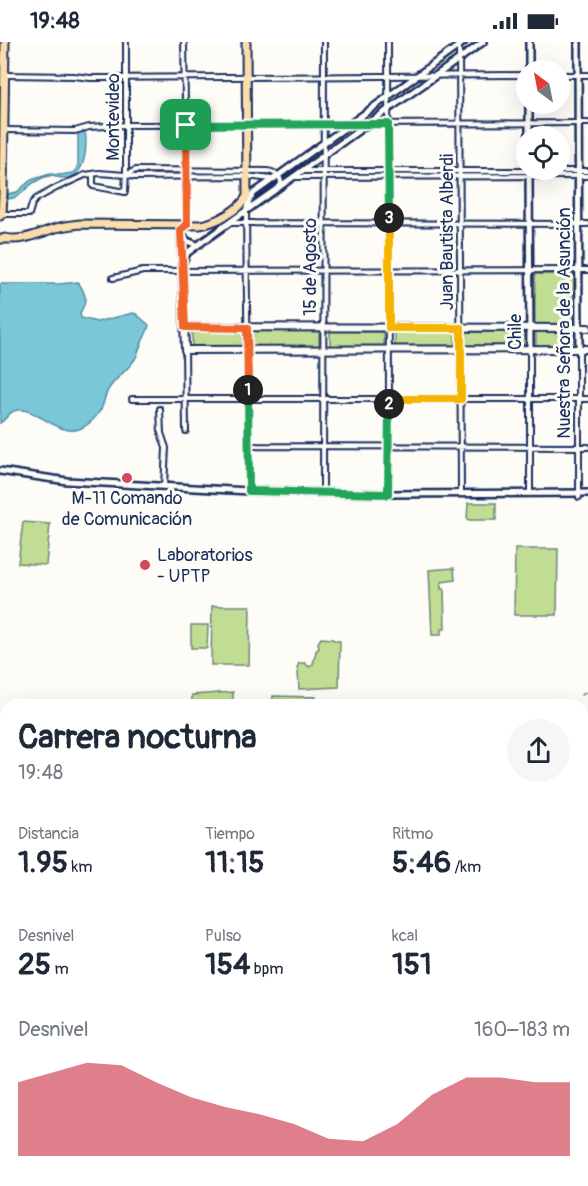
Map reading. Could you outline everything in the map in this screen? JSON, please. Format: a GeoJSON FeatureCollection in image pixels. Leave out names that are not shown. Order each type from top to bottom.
{"type":"FeatureCollection","features":[{"type":"Feature","properties":{"kind":"main road"},"geometry":{"type":"LineString","coordinates":[[1,215],[5,42]]}},
{"type":"Feature","properties":{"kind":"main road"},"geometry":{"type":"LineString","coordinates":[[0,237],[25,238],[80,224],[174,225],[183,230],[208,224],[243,209],[247,196],[246,42]]}},
{"type":"Feature","properties":{"kind":"main road"},"geometry":{"type":"LineString","coordinates":[[183,230],[185,350],[588,349]]}},
{"type":"Feature","properties":{"kind":"main road"},"geometry":{"type":"LineString","coordinates":[[185,327],[588,328]]}},
{"type":"Feature","properties":{"kind":"street","name":"Montevideo"},"geometry":{"type":"LineString","coordinates":[[93,174],[92,186],[124,193],[126,42]]}},
{"type":"Feature","properties":{"kind":"street"},"geometry":{"type":"LineString","coordinates":[[184,42],[186,177],[183,230],[187,241],[197,245]]}},
{"type":"Feature","properties":{"kind":"street","name":"15 de Agosto"},"geometry":{"type":"LineString","coordinates":[[323,493],[324,42]]}},
{"type":"Feature","properties":{"kind":"street"},"geometry":{"type":"LineString","coordinates":[[388,42],[388,494]]}},
{"type":"Feature","properties":{"kind":"street"},"geometry":{"type":"LineString","coordinates":[[243,209],[280,187],[483,42]]}},
{"type":"Feature","properties":{"kind":"street"},"geometry":{"type":"LineString","coordinates":[[529,42],[529,60]]}},
{"type":"Feature","properties":{"kind":"street","name":"Nuestra Señora de la Asunción"},"geometry":{"type":"LineString","coordinates":[[578,42],[580,495]]}},
{"type":"Feature","properties":{"kind":"street"},"geometry":{"type":"LineString","coordinates":[[183,262],[187,253],[229,223],[254,193],[461,43]]}},
{"type":"Feature","properties":{"kind":"street","name":"Juan Bautista Alberdi"},"geometry":{"type":"LineString","coordinates":[[461,43],[459,58],[461,493]]}},
{"type":"Feature","properties":{"kind":"street"},"geometry":{"type":"LineString","coordinates":[[3,81],[82,77],[516,75]]}},
{"type":"Feature","properties":{"kind":"street"},"geometry":{"type":"LineString","coordinates":[[570,75],[588,75]]}},
{"type":"Feature","properties":{"kind":"street"},"geometry":{"type":"LineString","coordinates":[[529,114],[529,123]]}},
{"type":"Feature","properties":{"kind":"street"},"geometry":{"type":"LineString","coordinates":[[4,130],[75,131],[89,127],[126,125],[588,123]]}},
{"type":"Feature","properties":{"kind":"street"},"geometry":{"type":"LineString","coordinates":[[126,175],[136,170],[246,174],[276,177],[281,182],[280,187]]}},
{"type":"Feature","properties":{"kind":"street"},"geometry":{"type":"LineString","coordinates":[[302,171],[323,174]]}},
{"type":"Feature","properties":{"kind":"street"},"geometry":{"type":"LineString","coordinates":[[570,173],[588,171]]}},
{"type":"Feature","properties":{"kind":"street"},"geometry":{"type":"LineString","coordinates":[[294,177],[323,174],[516,172]]}},
{"type":"Feature","properties":{"kind":"street"},"geometry":{"type":"LineString","coordinates":[[579,173],[588,176]]}},
{"type":"Feature","properties":{"kind":"street"},"geometry":{"type":"LineString","coordinates":[[1,215],[29,214],[36,199],[85,175],[186,177],[246,174]]}},
{"type":"Feature","properties":{"kind":"street","name":"Chile"},"geometry":{"type":"LineString","coordinates":[[529,180],[532,494]]}},
{"type":"Feature","properties":{"kind":"street"},"geometry":{"type":"LineString","coordinates":[[243,209],[246,224],[249,491]]}},
{"type":"Feature","properties":{"kind":"street"},"geometry":{"type":"LineString","coordinates":[[229,223],[588,224]]}},
{"type":"Feature","properties":{"kind":"street"},"geometry":{"type":"LineString","coordinates":[[113,278],[143,271],[588,270]]}},
{"type":"Feature","properties":{"kind":"street"},"geometry":{"type":"LineString","coordinates":[[185,350],[186,431]]}},
{"type":"Feature","properties":{"kind":"street"},"geometry":{"type":"LineString","coordinates":[[132,399],[588,399]]}},
{"type":"Feature","properties":{"kind":"street"},"geometry":{"type":"LineString","coordinates":[[160,409],[161,433],[166,447],[164,487]]}},
{"type":"Feature","properties":{"kind":"street"},"geometry":{"type":"LineString","coordinates":[[248,446],[588,447]]}},
{"type":"Feature","properties":{"kind":"street"},"geometry":{"type":"LineString","coordinates":[[0,471],[67,481],[249,491],[588,495]]}},
{"type":"Feature","properties":{"kind":"green space"},"geometry":{"type":"Polygon","coordinates":[[[535,274],[574,274],[573,324],[535,324],[535,274]]]}},
{"type":"Feature","properties":{"kind":"green space"},"geometry":{"type":"Polygon","coordinates":[[[192,331],[242,331],[242,347],[192,347],[192,331]]]}},
{"type":"Feature","properties":{"kind":"green space"},"geometry":{"type":"Polygon","coordinates":[[[251,331],[319,331],[319,346],[252,346],[251,331]]]}},
{"type":"Feature","properties":{"kind":"green space"},"geometry":{"type":"Polygon","coordinates":[[[330,331],[384,332],[384,346],[330,347],[330,331]]]}},
{"type":"Feature","properties":{"kind":"green space"},"geometry":{"type":"Polygon","coordinates":[[[395,331],[455,331],[455,346],[395,346],[395,331]]]}},
{"type":"Feature","properties":{"kind":"green space"},"geometry":{"type":"Polygon","coordinates":[[[536,331],[573,331],[573,346],[536,346],[536,331]]]}},
{"type":"Feature","properties":{"kind":"green space"},"geometry":{"type":"Polygon","coordinates":[[[466,332],[524,332],[524,346],[466,346],[466,332]]]}},
{"type":"Feature","properties":{"kind":"green space"},"geometry":{"type":"Polygon","coordinates":[[[468,503],[496,503],[496,520],[467,520],[468,503]]]}},
{"type":"Feature","properties":{"kind":"green space"},"geometry":{"type":"Polygon","coordinates":[[[23,522],[50,524],[46,565],[18,563],[23,522]]]}},
{"type":"Feature","properties":{"kind":"green space"},"geometry":{"type":"Polygon","coordinates":[[[515,549],[558,549],[557,615],[514,615],[515,549]]]}},
{"type":"Feature","properties":{"kind":"green space"},"geometry":{"type":"Polygon","coordinates":[[[454,568],[455,580],[441,582],[441,589],[444,589],[445,629],[441,629],[441,635],[432,635],[429,570],[454,568]]]}},
{"type":"Feature","properties":{"kind":"green space"},"geometry":{"type":"Polygon","coordinates":[[[212,606],[250,606],[249,665],[211,665],[212,606]]]}},
{"type":"Feature","properties":{"kind":"green space"},"geometry":{"type":"Polygon","coordinates":[[[191,625],[208,625],[207,648],[191,648],[191,625]]]}},
{"type":"Feature","properties":{"kind":"green space"},"geometry":{"type":"Polygon","coordinates":[[[321,638],[340,641],[339,687],[299,689],[297,668],[299,663],[305,663],[309,667],[313,664],[321,638]]]}},
{"type":"Feature","properties":{"kind":"green space"},"geometry":{"type":"Polygon","coordinates":[[[233,692],[233,699],[192,699],[192,695],[233,692]]]}},
{"type":"Feature","properties":{"kind":"green space"},"geometry":{"type":"Polygon","coordinates":[[[273,696],[316,697],[316,699],[273,699],[273,696]]]}},
{"type":"Feature","properties":{"kind":"water"},"geometry":{"type":"Polygon","coordinates":[[[85,130],[84,159],[78,172],[66,178],[50,176],[44,178],[31,184],[15,197],[7,199],[8,194],[17,192],[31,180],[50,174],[60,175],[75,171],[78,165],[78,133],[85,130]]]}},
{"type":"Feature","properties":{"kind":"water"},"geometry":{"type":"Polygon","coordinates":[[[78,282],[85,297],[80,313],[81,318],[97,322],[133,313],[149,325],[136,357],[107,392],[98,414],[82,428],[71,430],[62,428],[37,415],[21,410],[12,412],[0,423],[0,284],[78,282]]]}},
{"type":"Feature","properties":{"kind":"waterway"},"geometry":{"type":"LineString","coordinates":[[581,695],[588,692]]}},
{"type":"Feature","properties":{"kind":"place","name":"M-11 Comando de Comunicación"},"geometry":{"type":"Point","coordinates":[127,478]}},
{"type":"Feature","properties":{"kind":"place","name":"Laboratorios - UPTP"},"geometry":{"type":"Point","coordinates":[145,565]}},
{"type":"Feature","properties":{"kind":"route"},"geometry":{"type":"LineString","coordinates":[[388,124],[389,328],[461,328],[461,399],[389,399],[388,494],[249,491],[247,328],[185,327],[181,230],[187,225],[186,125],[388,124]]}}]}
